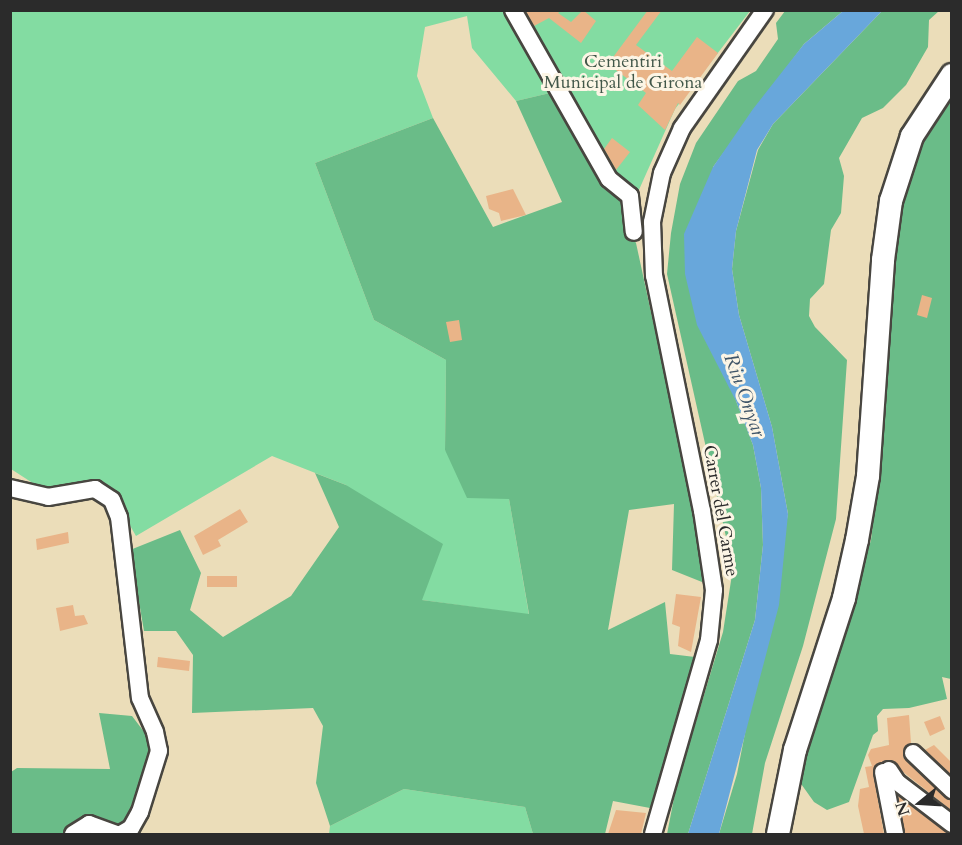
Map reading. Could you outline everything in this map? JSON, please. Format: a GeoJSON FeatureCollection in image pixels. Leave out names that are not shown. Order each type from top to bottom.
{"type":"FeatureCollection","features":[{"type":"Feature","properties":{"kind":"main road"},"geometry":{"type":"LineString","coordinates":[[778,834],[795,750],[844,598],[859,530],[872,444],[883,260],[891,201],[912,136],[951,75]]}},
{"type":"Feature","properties":{"kind":"street"},"geometry":{"type":"LineString","coordinates":[[513,10],[609,179],[630,196],[633,232]]}},
{"type":"Feature","properties":{"kind":"street","name":"Carrer del Carme"},"geometry":{"type":"LineString","coordinates":[[653,834],[709,640],[714,590],[709,546],[652,262],[655,199],[670,153],[700,101],[765,10]]}},
{"type":"Feature","properties":{"kind":"street"},"geometry":{"type":"LineString","coordinates":[[10,488],[48,497],[95,489],[112,500],[118,517],[140,698],[155,732],[159,751],[140,812],[131,828],[119,834],[89,824],[73,834]]}},
{"type":"Feature","properties":{"kind":"street"},"geometry":{"type":"LineString","coordinates":[[914,753],[951,790]]}},
{"type":"Feature","properties":{"kind":"street"},"geometry":{"type":"LineString","coordinates":[[895,834],[886,771],[901,786],[951,824]]}},
{"type":"Feature","properties":{"kind":"street"},"geometry":{"type":"LineString","coordinates":[[889,798],[901,786]]}},
{"type":"Feature","properties":{"kind":"green space"},"geometry":{"type":"Polygon","coordinates":[[[11,11],[509,11],[550,93],[516,101],[472,48],[467,16],[425,27],[417,76],[433,118],[315,163],[374,320],[446,360],[445,450],[509,499],[529,615],[422,600],[346,485],[272,456],[136,536],[111,492],[45,491],[11,469],[11,11]]]}},
{"type":"Feature","properties":{"kind":"green space","name":"Cementiri Municipal de Girona"},"geometry":{"type":"Polygon","coordinates":[[[517,11],[750,11],[675,109],[638,192],[611,175],[517,11]]]}},
{"type":"Feature","properties":{"kind":"green space"},"geometry":{"type":"Polygon","coordinates":[[[785,11],[843,11],[804,44],[713,167],[736,401],[753,445],[761,488],[763,545],[755,620],[688,834],[667,834],[676,788],[723,632],[733,568],[667,274],[671,233],[680,184],[696,143],[738,81],[756,71],[778,39],[776,23],[785,11]]]}},
{"type":"Feature","properties":{"kind":"green space"},"geometry":{"type":"Polygon","coordinates":[[[882,11],[939,11],[929,20],[928,47],[906,85],[883,108],[862,118],[839,158],[844,176],[841,213],[831,230],[824,284],[810,299],[809,316],[815,327],[847,360],[836,519],[803,646],[765,763],[752,834],[719,834],[737,774],[788,514],[772,427],[739,315],[732,269],[736,231],[758,150],[773,124],[882,11]]]}},
{"type":"Feature","properties":{"kind":"green space"},"geometry":{"type":"Polygon","coordinates":[[[550,93],[627,198],[631,235],[636,243],[702,547],[702,582],[672,570],[674,504],[629,510],[608,630],[665,602],[670,654],[695,657],[650,808],[613,801],[605,834],[533,834],[525,807],[404,789],[330,826],[316,783],[323,726],[313,708],[192,713],[193,655],[176,631],[144,631],[130,550],[180,530],[201,573],[190,610],[223,637],[291,596],[339,527],[315,473],[346,485],[443,544],[422,600],[529,614],[509,499],[467,498],[445,450],[446,360],[374,320],[315,163],[433,118],[493,227],[562,202],[516,101],[550,93]]]}},
{"type":"Feature","properties":{"kind":"green space"},"geometry":{"type":"Polygon","coordinates":[[[951,99],[951,679],[942,677],[947,699],[909,708],[883,709],[877,716],[878,731],[873,735],[849,802],[827,810],[814,802],[799,781],[871,540],[884,430],[895,244],[903,199],[913,166],[935,119],[951,99]]]}},
{"type":"Feature","properties":{"kind":"green space"},"geometry":{"type":"Polygon","coordinates":[[[99,713],[132,716],[148,737],[148,762],[126,819],[117,826],[91,818],[77,820],[69,834],[11,834],[11,772],[17,768],[110,769],[99,713]]]}},
{"type":"Feature","properties":{"kind":"green space"},"geometry":{"type":"Polygon","coordinates":[[[404,789],[525,807],[533,834],[329,834],[330,826],[404,789]]]}},
{"type":"Feature","properties":{"kind":"water","name":"Riu Onyar"},"geometry":{"type":"Polygon","coordinates":[[[843,11],[882,11],[773,124],[757,150],[736,231],[732,269],[739,315],[772,427],[788,514],[779,605],[719,834],[688,834],[755,620],[763,545],[761,488],[753,445],[736,401],[697,325],[685,274],[684,234],[713,167],[753,109],[804,44],[843,11]]]}},
{"type":"Feature","properties":{"kind":"building"},"geometry":{"type":"Polygon","coordinates":[[[525,10],[562,10],[558,13],[571,22],[583,10],[596,21],[581,43],[549,18],[534,26],[525,10]]]}},
{"type":"Feature","properties":{"kind":"building"},"geometry":{"type":"Polygon","coordinates":[[[648,10],[662,10],[636,45],[672,71],[697,37],[718,53],[680,105],[678,103],[665,130],[638,105],[646,93],[608,64],[648,10]]]}},
{"type":"Feature","properties":{"kind":"building"},"geometry":{"type":"Polygon","coordinates":[[[612,138],[630,152],[616,170],[604,149],[612,138]]]}},
{"type":"Feature","properties":{"kind":"building"},"geometry":{"type":"Polygon","coordinates":[[[513,189],[526,215],[501,221],[499,213],[489,209],[486,196],[513,189]]]}},
{"type":"Feature","properties":{"kind":"building"},"geometry":{"type":"Polygon","coordinates":[[[922,295],[932,298],[927,318],[917,315],[922,295]]]}},
{"type":"Feature","properties":{"kind":"building"},"geometry":{"type":"Polygon","coordinates":[[[459,320],[462,340],[450,342],[446,322],[459,320]]]}},
{"type":"Feature","properties":{"kind":"building"},"geometry":{"type":"Polygon","coordinates":[[[240,509],[248,522],[218,540],[221,546],[203,555],[194,536],[240,509]]]}},
{"type":"Feature","properties":{"kind":"building"},"geometry":{"type":"Polygon","coordinates":[[[68,532],[69,543],[37,550],[36,539],[68,532]]]}},
{"type":"Feature","properties":{"kind":"building"},"geometry":{"type":"Polygon","coordinates":[[[207,576],[237,576],[237,587],[207,587],[207,576]]]}},
{"type":"Feature","properties":{"kind":"building"},"geometry":{"type":"Polygon","coordinates":[[[676,594],[701,597],[691,652],[678,646],[680,627],[672,624],[676,594]]]}},
{"type":"Feature","properties":{"kind":"building"},"geometry":{"type":"Polygon","coordinates":[[[73,605],[75,616],[84,615],[88,624],[60,631],[56,608],[73,605]]]}},
{"type":"Feature","properties":{"kind":"building"},"geometry":{"type":"Polygon","coordinates":[[[158,657],[190,661],[189,671],[157,667],[158,657]]]}},
{"type":"Feature","properties":{"kind":"building"},"geometry":{"type":"Polygon","coordinates":[[[909,715],[911,743],[905,746],[903,757],[951,800],[951,810],[888,760],[876,765],[873,773],[884,834],[864,834],[858,806],[860,789],[869,787],[865,767],[872,766],[868,755],[871,749],[889,745],[887,718],[909,715]]]}},
{"type":"Feature","properties":{"kind":"building"},"geometry":{"type":"Polygon","coordinates":[[[940,716],[945,729],[930,736],[924,722],[940,716]]]}},
{"type":"Feature","properties":{"kind":"building"},"geometry":{"type":"Polygon","coordinates":[[[934,745],[951,762],[951,775],[925,750],[934,745]]]}},
{"type":"Feature","properties":{"kind":"building"},"geometry":{"type":"Polygon","coordinates":[[[898,796],[946,832],[951,834],[905,834],[898,796]]]}},
{"type":"Feature","properties":{"kind":"building"},"geometry":{"type":"Polygon","coordinates":[[[616,810],[646,813],[641,834],[608,834],[616,810]]]}}]}
